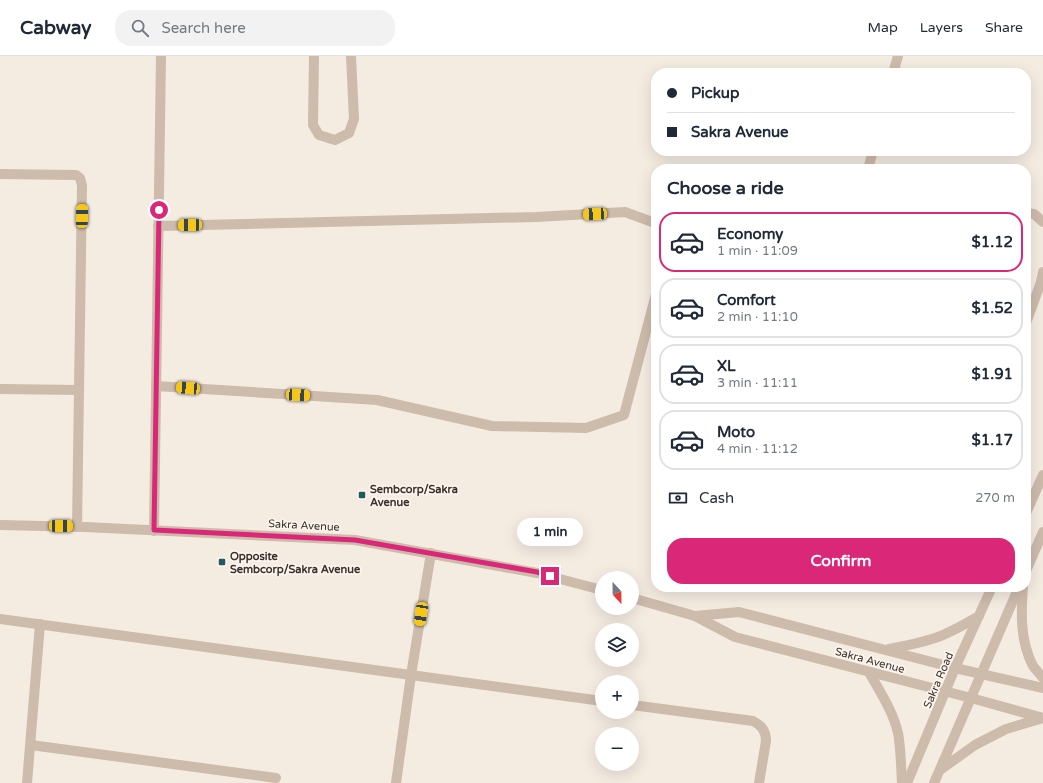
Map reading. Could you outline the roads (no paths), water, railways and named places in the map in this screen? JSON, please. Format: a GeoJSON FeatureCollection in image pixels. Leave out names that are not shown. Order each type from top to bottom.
{"type":"FeatureCollection","features":[{"type":"Feature","properties":{"kind":"street"},"geometry":{"type":"LineString","coordinates":[[154,530],[161,56]]}},
{"type":"Feature","properties":{"kind":"street"},"geometry":{"type":"LineString","coordinates":[[314,56],[313,125],[319,135],[335,140],[349,133],[354,119],[351,56]]}},
{"type":"Feature","properties":{"kind":"street"},"geometry":{"type":"LineString","coordinates":[[894,68],[898,56]]}},
{"type":"Feature","properties":{"kind":"street"},"geometry":{"type":"LineString","coordinates":[[0,174],[76,174],[80,178],[82,185],[77,527]]}},
{"type":"Feature","properties":{"kind":"street"},"geometry":{"type":"LineString","coordinates":[[158,226],[536,217],[625,212],[651,222]]}},
{"type":"Feature","properties":{"kind":"street"},"geometry":{"type":"LineString","coordinates":[[1031,214],[1034,214],[1043,222]]}},
{"type":"Feature","properties":{"kind":"street"},"geometry":{"type":"LineString","coordinates":[[1031,309],[1043,272]]}},
{"type":"Feature","properties":{"kind":"street"},"geometry":{"type":"LineString","coordinates":[[156,386],[377,400],[492,426],[586,428],[624,415],[651,313]]}},
{"type":"Feature","properties":{"kind":"street"},"geometry":{"type":"LineString","coordinates":[[0,389],[79,390]]}},
{"type":"Feature","properties":{"kind":"street"},"geometry":{"type":"LineString","coordinates":[[1031,502],[1043,475]]}},
{"type":"Feature","properties":{"kind":"street","name":"Sakra Avenue"},"geometry":{"type":"LineString","coordinates":[[0,525],[154,530],[355,540],[537,572],[595,588]]}},
{"type":"Feature","properties":{"kind":"street"},"geometry":{"type":"LineString","coordinates":[[1031,560],[1043,532]]}},
{"type":"Feature","properties":{"kind":"street"},"geometry":{"type":"LineString","coordinates":[[396,783],[411,675],[431,553]]}},
{"type":"Feature","properties":{"kind":"street","name":"Sakra Road"},"geometry":{"type":"LineString","coordinates":[[907,783],[945,692],[990,592]]}},
{"type":"Feature","properties":{"kind":"street"},"geometry":{"type":"LineString","coordinates":[[934,783],[1017,592]]}},
{"type":"Feature","properties":{"kind":"street"},"geometry":{"type":"LineString","coordinates":[[1023,592],[1021,616],[1024,642],[1034,666],[1043,678]]}},
{"type":"Feature","properties":{"kind":"street","name":"Sakra Avenue"},"geometry":{"type":"LineString","coordinates":[[639,600],[695,616],[735,637],[1043,718]]}},
{"type":"Feature","properties":{"kind":"street","name":"Sakra Avenue"},"geometry":{"type":"LineString","coordinates":[[695,616],[739,612],[956,668],[1043,688]]}},
{"type":"Feature","properties":{"kind":"street"},"geometry":{"type":"LineString","coordinates":[[885,650],[936,638],[979,616]]}},
{"type":"Feature","properties":{"kind":"street"},"geometry":{"type":"LineString","coordinates":[[0,619],[595,700]]}},
{"type":"Feature","properties":{"kind":"street"},"geometry":{"type":"LineString","coordinates":[[27,783],[40,624]]}},
{"type":"Feature","properties":{"kind":"street"},"geometry":{"type":"LineString","coordinates":[[869,672],[892,715],[898,734],[902,783]]}},
{"type":"Feature","properties":{"kind":"street"},"geometry":{"type":"LineString","coordinates":[[639,706],[753,722],[760,726],[766,735],[760,783]]}},
{"type":"Feature","properties":{"kind":"street"},"geometry":{"type":"LineString","coordinates":[[939,771],[975,745],[1006,730],[1043,718]]}},
{"type":"Feature","properties":{"kind":"street"},"geometry":{"type":"LineString","coordinates":[[31,744],[276,778]]}},
{"type":"Feature","properties":{"kind":"place","name":"Sembcorp/Sakra Avenue"},"geometry":{"type":"Point","coordinates":[362,495]}},
{"type":"Feature","properties":{"kind":"place","name":"Opposite Sembcorp/Sakra Avenue"},"geometry":{"type":"Point","coordinates":[222,562]}}]}
